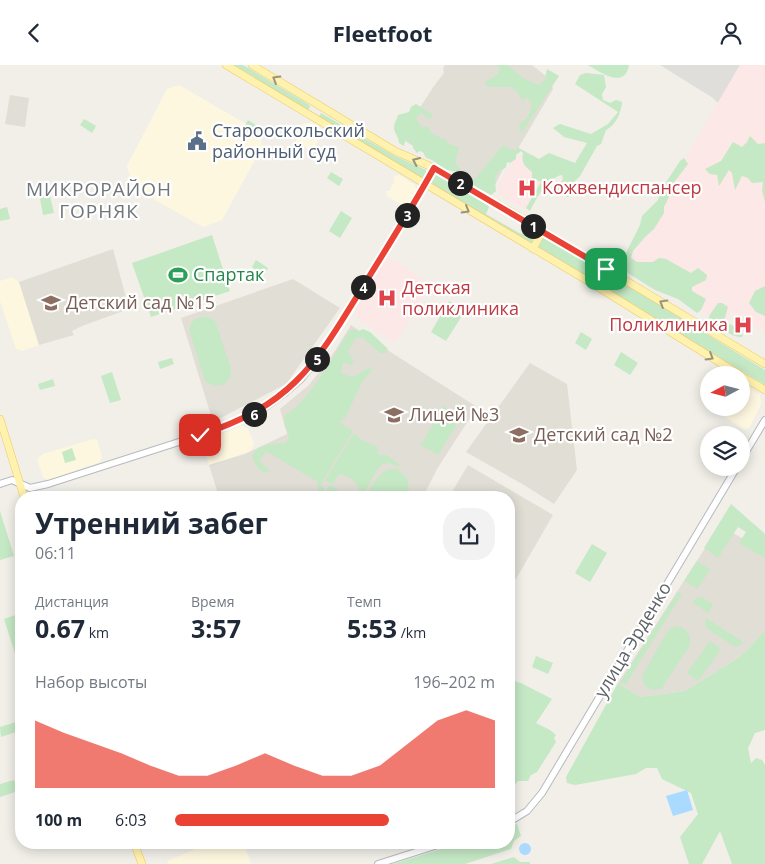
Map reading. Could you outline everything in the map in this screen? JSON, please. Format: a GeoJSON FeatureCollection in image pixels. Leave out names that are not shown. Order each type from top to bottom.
{"type":"FeatureCollection","features":[{"type":"Feature","properties":{"kind":"main road"},"geometry":{"type":"LineString","coordinates":[[226,65],[593,284],[726,366]]}},
{"type":"Feature","properties":{"kind":"main road"},"geometry":{"type":"LineString","coordinates":[[252,65],[395,151],[434,168],[765,364]]}},
{"type":"Feature","properties":{"kind":"main road"},"geometry":{"type":"LineString","coordinates":[[310,116],[318,104]]}},
{"type":"Feature","properties":{"kind":"main road"},"geometry":{"type":"LineString","coordinates":[[0,484],[12,479],[30,488],[48,484],[230,425],[267,406],[301,379],[322,353],[434,168]]}},
{"type":"Feature","properties":{"kind":"main road"},"geometry":{"type":"LineString","coordinates":[[533,249],[542,231]]}},
{"type":"Feature","properties":{"kind":"main road"},"geometry":{"type":"LineString","coordinates":[[593,284],[602,267]]}},
{"type":"Feature","properties":{"kind":"main road"},"geometry":{"type":"LineString","coordinates":[[750,381],[765,390]]}},
{"type":"Feature","properties":{"kind":"main road"},"geometry":{"type":"LineString","coordinates":[[0,419],[22,491]]}},
{"type":"Feature","properties":{"kind":"main road"},"geometry":{"type":"LineString","coordinates":[[750,445],[765,420]]}},
{"type":"Feature","properties":{"kind":"main road","name":"улица Эрденко"},"geometry":{"type":"LineString","coordinates":[[515,818],[527,811],[545,787],[732,476]]}},
{"type":"Feature","properties":{"kind":"main road"},"geometry":{"type":"LineString","coordinates":[[136,849],[142,864]]}},
{"type":"Feature","properties":{"kind":"main road"},"geometry":{"type":"LineString","coordinates":[[378,864],[425,849]]}},
{"type":"Feature","properties":{"kind":"shaded area"},"geometry":{"type":"Polygon","coordinates":[[[445,65],[532,65],[551,80],[553,89],[516,152],[508,159],[491,193],[400,138],[444,73],[443,68],[445,65]]]}},
{"type":"Feature","properties":{"kind":"shaded area"},"geometry":{"type":"Polygon","coordinates":[[[660,65],[740,65],[718,103],[660,65]]]}},
{"type":"Feature","properties":{"kind":"shaded area"},"geometry":{"type":"Polygon","coordinates":[[[740,65],[765,65],[765,331],[732,312],[726,322],[706,314],[667,293],[625,261],[740,65]]]}},
{"type":"Feature","properties":{"kind":"shaded area"},"geometry":{"type":"Polygon","coordinates":[[[179,85],[260,132],[262,147],[222,220],[203,227],[134,188],[127,166],[167,89],[179,85]]]}},
{"type":"Feature","properties":{"kind":"shaded area"},"geometry":{"type":"Polygon","coordinates":[[[10,95],[29,98],[25,127],[5,124],[10,95]]]}},
{"type":"Feature","properties":{"kind":"shaded area"},"geometry":{"type":"Polygon","coordinates":[[[311,122],[325,131],[325,136],[321,137],[315,146],[317,150],[314,152],[297,143],[295,137],[302,124],[311,122]]]}},
{"type":"Feature","properties":{"kind":"shaded area"},"geometry":{"type":"Polygon","coordinates":[[[520,156],[543,170],[545,179],[529,207],[522,208],[499,195],[497,188],[515,157],[520,156]]]}},
{"type":"Feature","properties":{"kind":"shaded area"},"geometry":{"type":"Polygon","coordinates":[[[399,175],[415,185],[416,190],[407,204],[402,205],[387,196],[386,191],[389,191],[395,176],[399,175]]]}},
{"type":"Feature","properties":{"kind":"shaded area"},"geometry":{"type":"Polygon","coordinates":[[[113,249],[129,309],[82,326],[72,331],[74,335],[39,345],[19,282],[113,249]]]}},
{"type":"Feature","properties":{"kind":"shaded area"},"geometry":{"type":"Polygon","coordinates":[[[394,259],[425,281],[427,292],[395,343],[359,320],[355,310],[383,262],[394,259]]]}},
{"type":"Feature","properties":{"kind":"shaded area"},"geometry":{"type":"Polygon","coordinates":[[[12,277],[19,282],[39,345],[22,351],[16,349],[0,301],[0,281],[12,277]]]}},
{"type":"Feature","properties":{"kind":"shaded area"},"geometry":{"type":"Polygon","coordinates":[[[293,279],[340,308],[286,384],[213,422],[181,318],[293,279]]]}},
{"type":"Feature","properties":{"kind":"shaded area"},"geometry":{"type":"Polygon","coordinates":[[[351,325],[477,407],[437,469],[426,491],[217,491],[209,465],[245,454],[287,434],[280,409],[309,385],[331,357],[351,325]]]}},
{"type":"Feature","properties":{"kind":"shaded area"},"geometry":{"type":"Polygon","coordinates":[[[530,363],[567,384],[577,470],[554,504],[466,452],[530,363]]]}},
{"type":"Feature","properties":{"kind":"shaded area"},"geometry":{"type":"Polygon","coordinates":[[[750,389],[760,395],[761,404],[750,426],[739,426],[723,416],[750,416],[750,389]]]}},
{"type":"Feature","properties":{"kind":"shaded area"},"geometry":{"type":"Polygon","coordinates":[[[242,426],[248,429],[254,443],[251,451],[209,465],[204,448],[208,439],[242,426]]]}},
{"type":"Feature","properties":{"kind":"shaded area"},"geometry":{"type":"Polygon","coordinates":[[[93,439],[97,440],[102,457],[100,462],[49,480],[43,477],[37,459],[43,454],[93,439]]]}},
{"type":"Feature","properties":{"kind":"shaded area"},"geometry":{"type":"Polygon","coordinates":[[[468,465],[512,491],[453,491],[468,465]]]}},
{"type":"Feature","properties":{"kind":"shaded area"},"geometry":{"type":"Polygon","coordinates":[[[515,493],[553,515],[515,578],[515,493]]]}},
{"type":"Feature","properties":{"kind":"shaded area"},"geometry":{"type":"Polygon","coordinates":[[[720,525],[765,552],[765,630],[738,658],[685,691],[640,697],[618,683],[720,525]]]}},
{"type":"Feature","properties":{"kind":"shaded area"},"geometry":{"type":"Polygon","coordinates":[[[196,849],[246,849],[251,864],[168,864],[167,861],[196,849]]]}},
{"type":"Feature","properties":{"kind":"green space"},"geometry":{"type":"Polygon","coordinates":[[[234,65],[243,65],[308,104],[310,106],[309,109],[306,109],[234,65]]]}},
{"type":"Feature","properties":{"kind":"green space"},"geometry":{"type":"Polygon","coordinates":[[[497,65],[508,65],[530,82],[539,85],[545,80],[547,69],[559,76],[523,131],[520,132],[519,124],[525,120],[531,110],[532,103],[527,96],[522,101],[519,94],[511,88],[487,86],[485,82],[498,74],[500,69],[497,65]]]}},
{"type":"Feature","properties":{"kind":"green space"},"geometry":{"type":"Polygon","coordinates":[[[588,65],[629,65],[623,77],[617,78],[605,75],[588,65]]]}},
{"type":"Feature","properties":{"kind":"green space"},"geometry":{"type":"Polygon","coordinates":[[[586,73],[604,75],[606,87],[602,94],[603,100],[610,103],[616,100],[622,102],[615,122],[606,130],[601,144],[597,146],[580,176],[574,182],[568,197],[562,195],[557,190],[563,179],[562,175],[547,184],[530,211],[526,208],[541,182],[532,178],[532,172],[523,162],[523,153],[521,151],[516,155],[516,159],[510,163],[507,162],[506,167],[502,170],[500,169],[495,180],[496,191],[491,195],[469,183],[467,178],[461,177],[460,171],[447,170],[426,158],[423,152],[417,153],[413,145],[408,141],[405,141],[404,146],[399,143],[394,125],[398,115],[409,112],[411,107],[416,104],[432,114],[432,118],[428,119],[422,113],[417,116],[421,127],[428,127],[432,134],[446,140],[448,144],[459,147],[455,163],[466,176],[475,179],[503,145],[511,150],[516,150],[517,147],[539,159],[549,153],[575,163],[587,143],[564,137],[553,128],[560,124],[591,134],[608,124],[618,112],[575,84],[580,75],[586,73]]]}},
{"type":"Feature","properties":{"kind":"green space"},"geometry":{"type":"Polygon","coordinates":[[[321,113],[395,156],[426,170],[426,176],[424,178],[419,177],[319,117],[321,113]]]}},
{"type":"Feature","properties":{"kind":"green space"},"geometry":{"type":"Polygon","coordinates":[[[84,119],[96,126],[92,133],[80,125],[84,119]]]}},
{"type":"Feature","properties":{"kind":"green space"},"geometry":{"type":"Polygon","coordinates":[[[248,120],[260,128],[255,136],[243,129],[248,120]]]}},
{"type":"Feature","properties":{"kind":"green space"},"geometry":{"type":"Polygon","coordinates":[[[750,136],[758,144],[765,143],[765,202],[762,191],[763,182],[752,183],[748,178],[742,176],[735,190],[732,173],[729,170],[719,186],[717,175],[710,174],[705,169],[721,161],[733,142],[742,147],[750,136]]]}},
{"type":"Feature","properties":{"kind":"green space"},"geometry":{"type":"Polygon","coordinates":[[[684,158],[688,164],[669,189],[669,197],[664,207],[664,213],[654,229],[633,251],[631,258],[637,262],[653,262],[659,258],[666,259],[691,273],[698,268],[707,275],[706,280],[692,287],[692,291],[706,299],[701,310],[697,313],[678,299],[655,290],[623,270],[625,255],[640,225],[642,216],[658,200],[660,192],[680,161],[684,158]]]}},
{"type":"Feature","properties":{"kind":"green space"},"geometry":{"type":"Polygon","coordinates":[[[331,172],[343,179],[339,186],[327,178],[331,172]]]}},
{"type":"Feature","properties":{"kind":"green space"},"geometry":{"type":"Polygon","coordinates":[[[437,175],[442,176],[487,203],[489,207],[486,214],[521,234],[527,227],[532,230],[534,236],[532,243],[434,185],[430,180],[437,175]]]}},
{"type":"Feature","properties":{"kind":"green space"},"geometry":{"type":"Polygon","coordinates":[[[50,196],[54,213],[43,215],[40,198],[50,196]]]}},
{"type":"Feature","properties":{"kind":"green space"},"geometry":{"type":"Polygon","coordinates":[[[7,207],[10,219],[0,221],[0,209],[7,207]]]}},
{"type":"Feature","properties":{"kind":"green space"},"geometry":{"type":"Polygon","coordinates":[[[341,211],[352,218],[340,238],[329,231],[341,211]]]}},
{"type":"Feature","properties":{"kind":"green space"},"geometry":{"type":"Polygon","coordinates":[[[212,235],[230,291],[151,317],[132,263],[212,235]]]}},
{"type":"Feature","properties":{"kind":"green space"},"geometry":{"type":"Polygon","coordinates":[[[543,237],[596,268],[593,278],[589,278],[539,248],[537,245],[543,237]]]}},
{"type":"Feature","properties":{"kind":"green space"},"geometry":{"type":"Polygon","coordinates":[[[256,260],[268,268],[264,275],[252,267],[256,260]]]}},
{"type":"Feature","properties":{"kind":"green space"},"geometry":{"type":"Polygon","coordinates":[[[606,272],[765,370],[765,385],[750,376],[750,366],[733,366],[602,287],[600,281],[603,273],[606,272]]]}},
{"type":"Feature","properties":{"kind":"green space"},"geometry":{"type":"Polygon","coordinates":[[[765,286],[765,316],[756,312],[749,303],[755,291],[765,286]]]}},
{"type":"Feature","properties":{"kind":"green space"},"geometry":{"type":"Polygon","coordinates":[[[449,301],[465,311],[446,341],[431,332],[449,301]]]}},
{"type":"Feature","properties":{"kind":"green space"},"geometry":{"type":"Polygon","coordinates":[[[718,303],[728,307],[724,321],[739,329],[743,335],[742,337],[734,336],[710,322],[709,316],[718,303]]]}},
{"type":"Feature","properties":{"kind":"green space"},"geometry":{"type":"Polygon","coordinates":[[[200,317],[208,317],[215,321],[231,368],[229,378],[223,384],[215,385],[205,381],[190,333],[192,323],[200,317]]]}},
{"type":"Feature","properties":{"kind":"green space"},"geometry":{"type":"Polygon","coordinates":[[[363,329],[370,332],[388,349],[384,353],[380,353],[363,338],[356,338],[348,351],[354,363],[350,365],[343,362],[341,373],[346,375],[353,376],[369,368],[372,370],[362,382],[345,418],[339,422],[353,431],[319,487],[322,485],[325,491],[317,491],[318,482],[266,451],[260,462],[269,470],[268,473],[262,471],[254,462],[252,456],[260,447],[285,443],[289,439],[285,415],[293,410],[311,390],[349,331],[363,329]]]}},
{"type":"Feature","properties":{"kind":"green space"},"geometry":{"type":"Polygon","coordinates":[[[581,332],[592,339],[586,350],[575,343],[581,332]]]}},
{"type":"Feature","properties":{"kind":"green space"},"geometry":{"type":"Polygon","coordinates":[[[621,352],[638,363],[630,375],[614,365],[621,352]]]}},
{"type":"Feature","properties":{"kind":"green space"},"geometry":{"type":"Polygon","coordinates":[[[172,358],[174,364],[160,369],[158,362],[172,358]]]}},
{"type":"Feature","properties":{"kind":"green space"},"geometry":{"type":"Polygon","coordinates":[[[112,372],[121,400],[110,403],[101,376],[112,372]]]}},
{"type":"Feature","properties":{"kind":"green space"},"geometry":{"type":"Polygon","coordinates":[[[53,379],[55,386],[40,390],[38,384],[53,379]]]}},
{"type":"Feature","properties":{"kind":"green space"},"geometry":{"type":"Polygon","coordinates":[[[444,406],[461,417],[438,455],[421,445],[444,406]]]}},
{"type":"Feature","properties":{"kind":"green space"},"geometry":{"type":"Polygon","coordinates":[[[354,433],[362,440],[379,448],[377,452],[380,455],[386,455],[401,465],[382,464],[365,491],[358,491],[354,481],[339,474],[334,483],[325,480],[354,433]]]}},
{"type":"Feature","properties":{"kind":"green space"},"geometry":{"type":"Polygon","coordinates":[[[72,448],[76,460],[65,463],[62,452],[72,448]]]}},
{"type":"Feature","properties":{"kind":"green space"},"geometry":{"type":"Polygon","coordinates":[[[397,469],[407,478],[408,491],[369,491],[378,477],[385,471],[397,469]]]}},
{"type":"Feature","properties":{"kind":"green space"},"geometry":{"type":"Polygon","coordinates":[[[330,485],[340,491],[326,491],[330,485]]]}},
{"type":"Feature","properties":{"kind":"green space"},"geometry":{"type":"Polygon","coordinates":[[[731,504],[765,534],[765,558],[739,543],[746,532],[738,527],[718,558],[704,548],[731,504]]]}},
{"type":"Feature","properties":{"kind":"green space"},"geometry":{"type":"Polygon","coordinates":[[[0,511],[14,556],[0,560],[0,511]]]}},
{"type":"Feature","properties":{"kind":"green space"},"geometry":{"type":"Polygon","coordinates":[[[592,544],[607,553],[590,582],[575,573],[592,544]]]}},
{"type":"Feature","properties":{"kind":"green space"},"geometry":{"type":"Polygon","coordinates":[[[697,561],[710,570],[697,589],[684,581],[697,561]]]}},
{"type":"Feature","properties":{"kind":"green space"},"geometry":{"type":"Polygon","coordinates":[[[678,592],[682,594],[626,684],[620,682],[678,592]]]}},
{"type":"Feature","properties":{"kind":"green space"},"geometry":{"type":"Polygon","coordinates":[[[697,597],[703,598],[713,605],[708,613],[693,603],[697,597]]]}},
{"type":"Feature","properties":{"kind":"green space"},"geometry":{"type":"Polygon","coordinates":[[[15,615],[15,653],[4,619],[15,615]]]}},
{"type":"Feature","properties":{"kind":"green space"},"geometry":{"type":"Polygon","coordinates":[[[706,618],[743,642],[742,644],[735,647],[705,627],[706,618]]]}},
{"type":"Feature","properties":{"kind":"green space"},"geometry":{"type":"Polygon","coordinates":[[[676,626],[688,632],[690,645],[662,688],[650,689],[643,682],[643,674],[666,634],[676,626]]]}},
{"type":"Feature","properties":{"kind":"green space"},"geometry":{"type":"Polygon","coordinates":[[[765,630],[765,730],[755,733],[748,748],[751,763],[756,758],[762,760],[765,765],[765,864],[732,864],[720,831],[702,864],[689,864],[680,837],[698,814],[691,793],[662,779],[657,768],[646,768],[636,774],[575,785],[567,783],[566,777],[618,683],[640,697],[685,691],[738,658],[765,630]]]}},
{"type":"Feature","properties":{"kind":"green space"},"geometry":{"type":"Polygon","coordinates":[[[710,641],[721,649],[698,681],[687,673],[710,641]]]}},
{"type":"Feature","properties":{"kind":"green space"},"geometry":{"type":"Polygon","coordinates":[[[536,656],[553,663],[548,674],[532,667],[536,656]]]}},
{"type":"Feature","properties":{"kind":"green space"},"geometry":{"type":"Polygon","coordinates":[[[515,681],[552,699],[536,723],[556,735],[554,738],[556,742],[537,772],[531,775],[528,781],[518,781],[515,784],[515,681]]]}},
{"type":"Feature","properties":{"kind":"green space"},"geometry":{"type":"Polygon","coordinates":[[[15,722],[15,732],[1,737],[0,727],[15,722]]]}},
{"type":"Feature","properties":{"kind":"green space"},"geometry":{"type":"Polygon","coordinates":[[[14,780],[15,792],[0,797],[0,784],[14,780]]]}},
{"type":"Feature","properties":{"kind":"green space"},"geometry":{"type":"Polygon","coordinates":[[[517,824],[521,836],[515,840],[515,825],[517,824]]]}},
{"type":"Feature","properties":{"kind":"green space"},"geometry":{"type":"Polygon","coordinates":[[[441,849],[511,849],[465,864],[393,864],[441,849]]]}},
{"type":"Feature","properties":{"kind":"green space"},"geometry":{"type":"Polygon","coordinates":[[[514,857],[520,862],[530,862],[530,864],[491,864],[514,857]]]}},
{"type":"Feature","properties":{"kind":"water"},"geometry":{"type":"Polygon","coordinates":[[[687,790],[693,810],[673,816],[666,796],[687,790]]]}},
{"type":"Feature","properties":{"kind":"water"},"geometry":{"type":"Polygon","coordinates":[[[523,843],[527,843],[531,849],[527,855],[523,855],[519,851],[519,847],[523,843]]]}},
{"type":"Feature","properties":{"kind":"place","name":"Старооскольский районный суд"},"geometry":{"type":"Point","coordinates":[197,141]}},
{"type":"Feature","properties":{"kind":"place","name":"Кожвендиспансер"},"geometry":{"type":"Point","coordinates":[527,188]}},
{"type":"Feature","properties":{"kind":"place","name":"Спартак"},"geometry":{"type":"Point","coordinates":[178,275]}},
{"type":"Feature","properties":{"kind":"place","name":"Детская поликлиника"},"geometry":{"type":"Point","coordinates":[387,298]}},
{"type":"Feature","properties":{"kind":"place","name":"Детский сад №15"},"geometry":{"type":"Point","coordinates":[51,303]}},
{"type":"Feature","properties":{"kind":"place","name":"Поликлиника"},"geometry":{"type":"Point","coordinates":[743,325]}},
{"type":"Feature","properties":{"kind":"place","name":"Лицей №3"},"geometry":{"type":"Point","coordinates":[394,415]}},
{"type":"Feature","properties":{"kind":"place","name":"Детский сад №2"},"geometry":{"type":"Point","coordinates":[519,435]}},
{"type":"Feature","properties":{"kind":"district","name":"МИКРОРАЙОН ГОРНЯК"},"geometry":{"type":"Point","coordinates":[99,200]}},
{"type":"Feature","properties":{"kind":"route"},"geometry":{"type":"LineString","coordinates":[[200,435],[230,425],[249,416],[267,406],[301,379],[337,331],[434,168],[606,269]]}}]}
